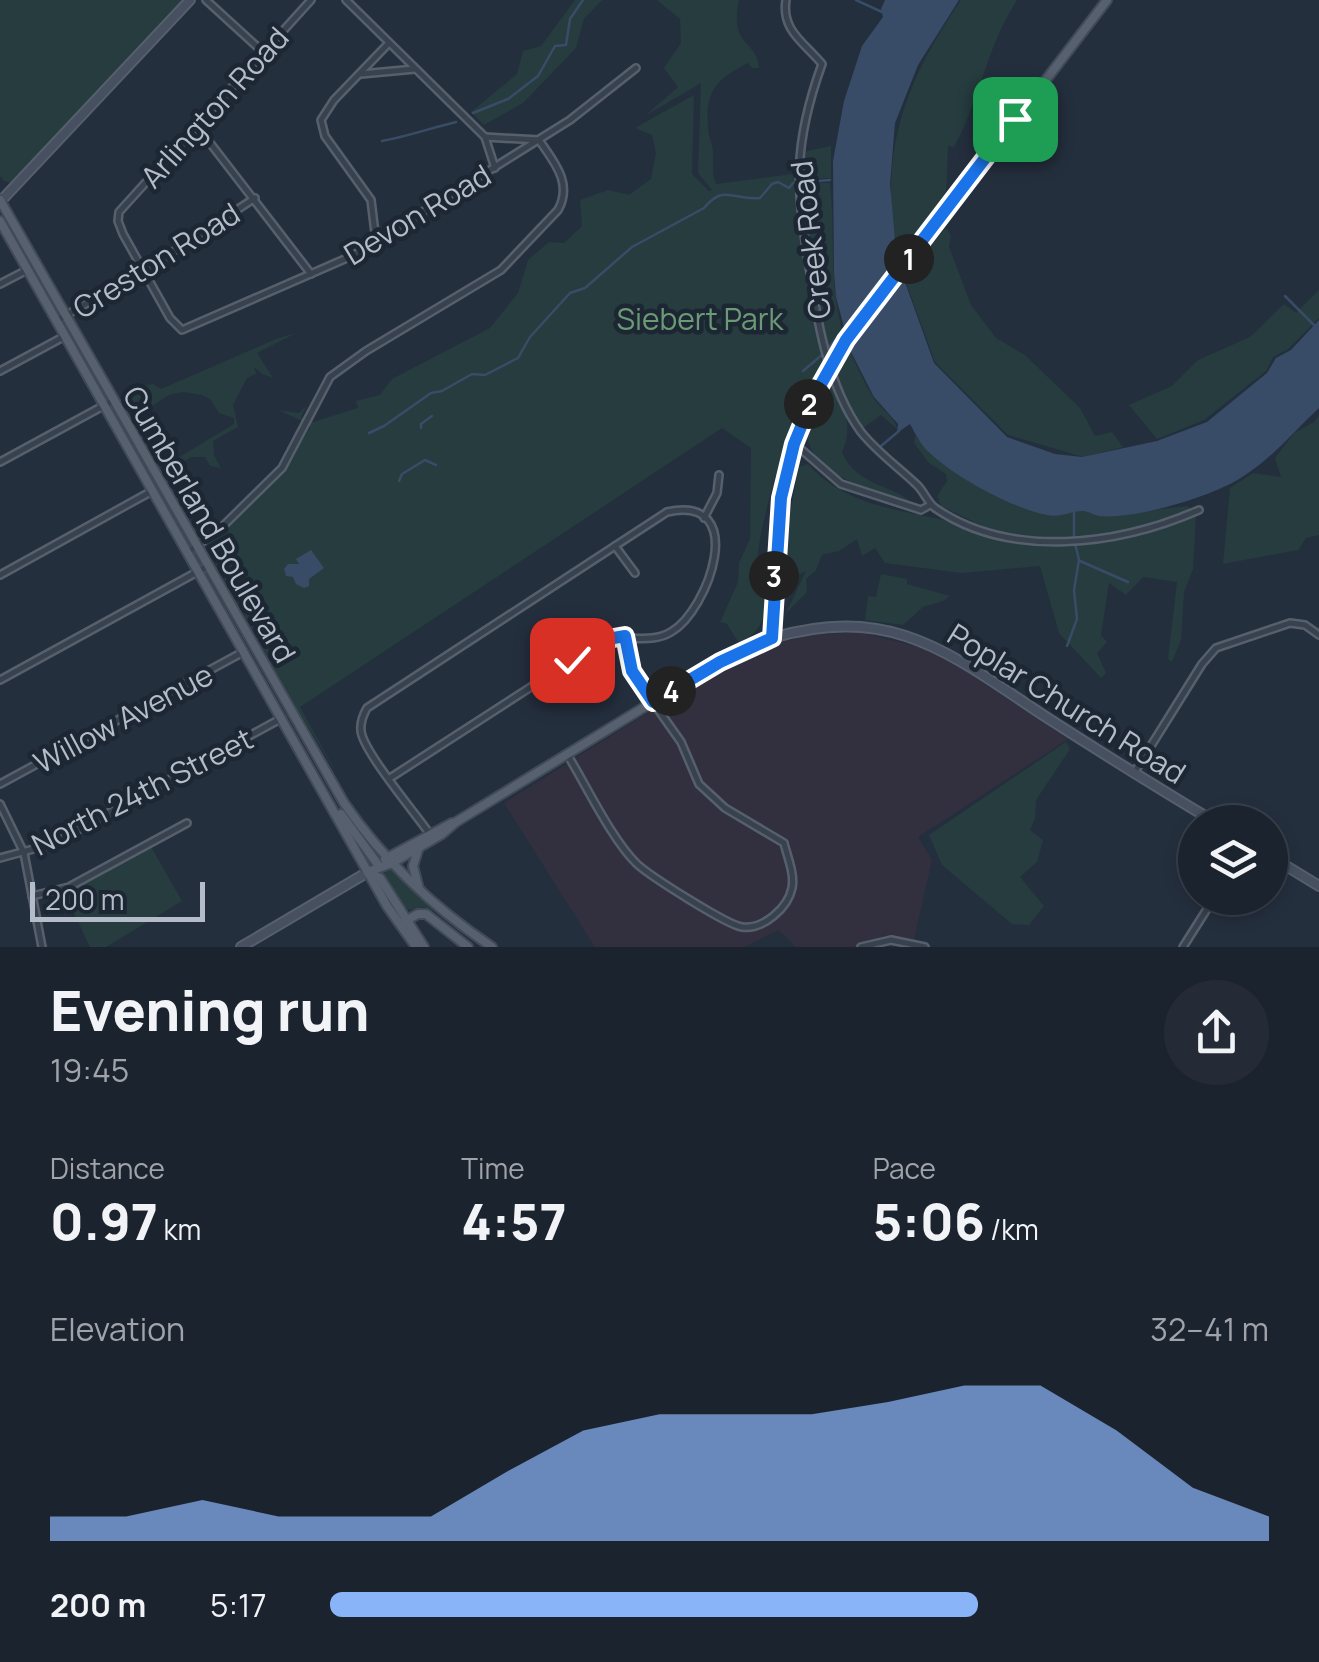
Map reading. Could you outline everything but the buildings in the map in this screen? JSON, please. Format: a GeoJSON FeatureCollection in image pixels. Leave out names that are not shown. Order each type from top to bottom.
{"type":"FeatureCollection","features":[{"type":"Feature","properties":{"kind":"main road"},"geometry":{"type":"LineString","coordinates":[[368,872],[423,845],[720,662],[772,638],[778,518],[794,444],[812,400],[846,340],[1107,0]]}},
{"type":"Feature","properties":{"kind":"main road","name":"Cumberland Boulevard"},"geometry":{"type":"LineString","coordinates":[[0,201],[333,786],[389,860],[458,924]]}},
{"type":"Feature","properties":{"kind":"main road","name":"Cumberland Boulevard"},"geometry":{"type":"LineString","coordinates":[[0,221],[368,872],[400,920]]}},
{"type":"Feature","properties":{"kind":"main road"},"geometry":{"type":"LineString","coordinates":[[221,609],[247,645],[258,652]]}},
{"type":"Feature","properties":{"kind":"main road"},"geometry":{"type":"LineString","coordinates":[[321,786],[378,866]]}},
{"type":"Feature","properties":{"kind":"main road"},"geometry":{"type":"LineString","coordinates":[[389,860],[429,833],[456,822]]}},
{"type":"Feature","properties":{"kind":"main road"},"geometry":{"type":"LineString","coordinates":[[421,893],[413,866],[423,845]]}},
{"type":"Feature","properties":{"kind":"main road"},"geometry":{"type":"LineString","coordinates":[[400,920],[426,914],[471,947]]}},
{"type":"Feature","properties":{"kind":"main road"},"geometry":{"type":"LineString","coordinates":[[400,920],[414,947]]}},
{"type":"Feature","properties":{"kind":"main road"},"geometry":{"type":"LineString","coordinates":[[400,920],[424,947]]}},
{"type":"Feature","properties":{"kind":"main road"},"geometry":{"type":"LineString","coordinates":[[458,924],[471,947]]}},
{"type":"Feature","properties":{"kind":"main road"},"geometry":{"type":"LineString","coordinates":[[458,924],[492,947]]}},
{"type":"Feature","properties":{"kind":"street"},"geometry":{"type":"LineString","coordinates":[[0,201],[190,0]]}},
{"type":"Feature","properties":{"kind":"street"},"geometry":{"type":"LineString","coordinates":[[206,0],[264,53]]}},
{"type":"Feature","properties":{"kind":"street","name":"Arlington Road"},"geometry":{"type":"LineString","coordinates":[[144,270],[122,234],[118,216],[311,0]]}},
{"type":"Feature","properties":{"kind":"street"},"geometry":{"type":"LineString","coordinates":[[346,0],[485,138],[493,152],[495,168]]}},
{"type":"Feature","properties":{"kind":"street","name":"Creek Road"},"geometry":{"type":"LineString","coordinates":[[786,0],[785,17],[790,30],[822,64],[804,124],[797,178],[813,294],[833,374],[862,432],[919,486],[930,505],[992,533],[1076,542],[1106,538],[1198,510]]}},
{"type":"Feature","properties":{"kind":"street"},"geometry":{"type":"LineString","coordinates":[[376,240],[371,200],[321,125],[328,106],[389,43]]}},
{"type":"Feature","properties":{"kind":"street","name":"Devon Road"},"geometry":{"type":"LineString","coordinates":[[144,270],[170,318],[182,330],[311,274],[376,240],[539,140],[594,103],[636,68]]}},
{"type":"Feature","properties":{"kind":"street"},"geometry":{"type":"LineString","coordinates":[[358,75],[416,69]]}},
{"type":"Feature","properties":{"kind":"street"},"geometry":{"type":"LineString","coordinates":[[197,125],[311,274]]}},
{"type":"Feature","properties":{"kind":"street"},"geometry":{"type":"LineString","coordinates":[[188,552],[282,468],[317,397],[339,369],[501,270],[552,217],[563,200],[564,184],[539,140],[485,138]]}},
{"type":"Feature","properties":{"kind":"street","name":"Creston Road"},"geometry":{"type":"LineString","coordinates":[[56,320],[144,270],[255,198]]}},
{"type":"Feature","properties":{"kind":"street"},"geometry":{"type":"LineString","coordinates":[[0,284],[27,270]]}},
{"type":"Feature","properties":{"kind":"street"},"geometry":{"type":"LineString","coordinates":[[0,371],[65,336]]}},
{"type":"Feature","properties":{"kind":"street"},"geometry":{"type":"LineString","coordinates":[[0,462],[114,400]]}},
{"type":"Feature","properties":{"kind":"street"},"geometry":{"type":"LineString","coordinates":[[794,444],[841,484],[920,510],[930,505]]}},
{"type":"Feature","properties":{"kind":"street"},"geometry":{"type":"LineString","coordinates":[[704,518],[717,492],[719,475]]}},
{"type":"Feature","properties":{"kind":"street"},"geometry":{"type":"LineString","coordinates":[[0,575],[152,490]]}},
{"type":"Feature","properties":{"kind":"street"},"geometry":{"type":"LineString","coordinates":[[390,778],[597,644],[625,636],[661,636],[687,618],[717,551],[715,532],[704,518],[687,510],[667,512],[368,708],[361,720],[362,736],[390,778],[429,833]]}},
{"type":"Feature","properties":{"kind":"street"},"geometry":{"type":"LineString","coordinates":[[615,546],[635,573]]}},
{"type":"Feature","properties":{"kind":"street"},"geometry":{"type":"LineString","coordinates":[[0,680],[208,566]]}},
{"type":"Feature","properties":{"kind":"street"},"geometry":{"type":"LineString","coordinates":[[1134,773],[1216,648],[1284,624],[1305,626],[1319,634]]}},
{"type":"Feature","properties":{"kind":"street","name":"Poplar Church Road"},"geometry":{"type":"LineString","coordinates":[[772,638],[816,628],[858,626],[918,638],[965,663],[1187,805]]}},
{"type":"Feature","properties":{"kind":"street"},"geometry":{"type":"LineString","coordinates":[[567,754],[636,863],[732,924],[746,928],[779,911],[792,887],[784,843],[708,794],[695,778],[682,742],[632,671],[625,636]]}},
{"type":"Feature","properties":{"kind":"street","name":"Willow Avenue"},"geometry":{"type":"LineString","coordinates":[[0,784],[245,651]]}},
{"type":"Feature","properties":{"kind":"street","name":"North 24th Street"},"geometry":{"type":"LineString","coordinates":[[0,858],[52,844],[282,718]]}},
{"type":"Feature","properties":{"kind":"street"},"geometry":{"type":"LineString","coordinates":[[0,804],[24,853],[42,947]]}},
{"type":"Feature","properties":{"kind":"street"},"geometry":{"type":"LineString","coordinates":[[32,896],[69,887],[187,822]]}},
{"type":"Feature","properties":{"kind":"street"},"geometry":{"type":"LineString","coordinates":[[1288,867],[1319,886]]}},
{"type":"Feature","properties":{"kind":"street"},"geometry":{"type":"LineString","coordinates":[[240,947],[368,872]]}},
{"type":"Feature","properties":{"kind":"street"},"geometry":{"type":"LineString","coordinates":[[1183,947],[1203,915]]}},
{"type":"Feature","properties":{"kind":"street"},"geometry":{"type":"LineString","coordinates":[[860,947],[891,940],[925,947]]}},
{"type":"Feature","properties":{"kind":"shaded area"},"geometry":{"type":"Polygon","coordinates":[[[857,632],[924,648],[1068,739],[918,837],[932,860],[914,939],[885,936],[853,947],[796,947],[779,930],[744,947],[595,947],[504,803],[700,680],[771,645],[805,636],[857,632]]]}},
{"type":"Feature","properties":{"kind":"green space"},"geometry":{"type":"Polygon","coordinates":[[[0,0],[186,0],[13,183],[0,176],[0,0]]]}},
{"type":"Feature","properties":{"kind":"green space"},"geometry":{"type":"Polygon","coordinates":[[[575,0],[602,0],[584,19],[576,48],[523,103],[484,125],[471,112],[517,74],[523,51],[541,46],[575,0]]]}},
{"type":"Feature","properties":{"kind":"green space","name":"Siebert Park"},"geometry":{"type":"Polygon","coordinates":[[[657,0],[739,0],[740,35],[754,52],[759,68],[748,63],[737,69],[711,95],[708,127],[716,184],[793,174],[811,304],[824,360],[814,382],[804,388],[811,386],[783,454],[766,511],[757,563],[757,582],[768,556],[763,618],[758,628],[739,643],[727,624],[720,622],[738,582],[739,563],[750,539],[751,448],[722,428],[300,707],[338,776],[206,546],[275,481],[310,428],[278,410],[299,413],[306,406],[301,418],[313,422],[358,408],[356,401],[380,395],[392,379],[490,328],[518,293],[528,260],[549,242],[564,243],[582,226],[580,200],[608,190],[629,195],[651,179],[656,153],[652,135],[635,128],[694,95],[692,174],[712,190],[698,173],[701,83],[645,116],[678,87],[664,68],[681,43],[680,19],[657,0]]]}},
{"type":"Feature","properties":{"kind":"green space"},"geometry":{"type":"Polygon","coordinates":[[[961,0],[1017,0],[998,36],[963,129],[954,147],[948,146],[946,195],[898,261],[891,192],[898,132],[923,64],[961,0]]]}},
{"type":"Feature","properties":{"kind":"green space"},"geometry":{"type":"Polygon","coordinates":[[[831,146],[831,178],[806,179],[809,174],[817,175],[818,168],[802,162],[803,152],[831,146]]]}},
{"type":"Feature","properties":{"kind":"green space","name":"Siebert Park"},"geometry":{"type":"Polygon","coordinates":[[[799,183],[830,183],[834,285],[841,325],[867,387],[897,429],[881,415],[863,428],[836,371],[819,310],[799,183]]]}},
{"type":"Feature","properties":{"kind":"green space"},"geometry":{"type":"Polygon","coordinates":[[[946,228],[951,235],[949,247],[971,305],[996,338],[1025,355],[1080,408],[1095,436],[1112,432],[1123,447],[1083,457],[1008,435],[935,362],[904,277],[946,228]]]}},
{"type":"Feature","properties":{"kind":"green space"},"geometry":{"type":"Polygon","coordinates":[[[1319,290],[1319,318],[1288,349],[1273,357],[1266,371],[1204,420],[1157,439],[1129,405],[1172,386],[1198,360],[1250,337],[1284,304],[1296,313],[1319,290]]]}},
{"type":"Feature","properties":{"kind":"green space"},"geometry":{"type":"Polygon","coordinates":[[[296,333],[257,353],[273,378],[254,367],[256,374],[247,378],[233,405],[238,427],[213,441],[214,455],[221,468],[210,466],[205,457],[191,457],[176,467],[176,459],[234,424],[234,418],[219,413],[210,399],[184,392],[171,394],[142,412],[133,413],[124,397],[136,387],[153,384],[161,389],[296,333]]]}},
{"type":"Feature","properties":{"kind":"green space"},"geometry":{"type":"Polygon","coordinates":[[[830,378],[845,415],[847,433],[842,452],[848,463],[856,472],[917,507],[849,481],[818,458],[809,444],[808,429],[830,378]]]}},
{"type":"Feature","properties":{"kind":"green space"},"geometry":{"type":"Polygon","coordinates":[[[1319,415],[1319,535],[1306,538],[1298,550],[1223,564],[1230,488],[1253,473],[1281,477],[1275,458],[1294,433],[1319,415]]]}},
{"type":"Feature","properties":{"kind":"green space"},"geometry":{"type":"Polygon","coordinates":[[[915,436],[941,462],[984,488],[1045,515],[1081,510],[1100,516],[1188,506],[1196,514],[1193,569],[1184,592],[1181,640],[1172,662],[1168,659],[1177,582],[1143,577],[1126,595],[1109,583],[1101,635],[1107,642],[1097,653],[1106,673],[1101,678],[1059,633],[1040,566],[961,573],[885,563],[875,548],[862,556],[857,539],[839,551],[822,555],[816,570],[806,579],[807,592],[786,613],[806,571],[785,581],[793,495],[799,467],[808,464],[837,488],[870,503],[950,521],[989,535],[1028,540],[993,531],[941,506],[937,496],[947,481],[946,474],[929,463],[914,443],[915,436]]]}},
{"type":"Feature","properties":{"kind":"green space"},"geometry":{"type":"Polygon","coordinates":[[[881,574],[907,579],[907,584],[950,596],[923,607],[903,625],[865,620],[868,596],[876,597],[881,574]]]}},
{"type":"Feature","properties":{"kind":"green space"},"geometry":{"type":"Polygon","coordinates":[[[1066,742],[1070,749],[1036,800],[1030,830],[1043,840],[1037,862],[1020,877],[1044,906],[1029,925],[1012,924],[942,865],[929,835],[1066,742]]]}},
{"type":"Feature","properties":{"kind":"green space"},"geometry":{"type":"Polygon","coordinates":[[[151,847],[182,901],[106,947],[90,947],[64,892],[151,847]]]}},
{"type":"Feature","properties":{"kind":"green space"},"geometry":{"type":"Polygon","coordinates":[[[392,867],[435,908],[432,911],[424,907],[410,910],[401,904],[382,872],[392,867]]]}},
{"type":"Feature","properties":{"kind":"water"},"geometry":{"type":"Polygon","coordinates":[[[885,0],[959,0],[918,65],[895,123],[890,184],[897,260],[934,363],[1007,437],[1055,454],[1082,457],[1157,441],[1207,422],[1267,373],[1276,358],[1291,350],[1319,320],[1319,408],[1261,464],[1226,486],[1171,506],[1114,516],[1084,511],[1052,516],[1003,499],[956,473],[928,452],[910,424],[897,433],[898,424],[874,397],[850,350],[836,297],[834,272],[833,161],[844,101],[862,46],[883,17],[885,0]]]}},
{"type":"Feature","properties":{"kind":"water"},"geometry":{"type":"Polygon","coordinates":[[[311,550],[324,568],[304,588],[293,577],[286,576],[284,569],[288,564],[299,564],[296,559],[311,550]]]}},
{"type":"Feature","properties":{"kind":"waterway"},"geometry":{"type":"LineString","coordinates":[[473,113],[508,99],[538,76],[555,46],[566,45],[570,19],[583,0]]}},
{"type":"Feature","properties":{"kind":"waterway"},"geometry":{"type":"LineString","coordinates":[[856,0],[882,12]]}},
{"type":"Feature","properties":{"kind":"waterway"},"geometry":{"type":"LineString","coordinates":[[382,141],[456,122]]}},
{"type":"Feature","properties":{"kind":"waterway"},"geometry":{"type":"LineString","coordinates":[[369,433],[431,393],[472,374],[485,375],[518,358],[530,337],[570,293],[585,288],[632,247],[704,208],[718,196],[760,198],[778,182],[789,188],[793,183],[830,180]]}},
{"type":"Feature","properties":{"kind":"waterway"},"geometry":{"type":"LineString","coordinates":[[1285,296],[1319,330]]}},
{"type":"Feature","properties":{"kind":"waterway"},"geometry":{"type":"LineString","coordinates":[[828,348],[844,330]]}},
{"type":"Feature","properties":{"kind":"waterway"},"geometry":{"type":"LineString","coordinates":[[803,371],[823,354]]}},
{"type":"Feature","properties":{"kind":"waterway"},"geometry":{"type":"LineString","coordinates":[[421,428],[432,416]]}},
{"type":"Feature","properties":{"kind":"waterway"},"geometry":{"type":"LineString","coordinates":[[881,446],[899,431]]}},
{"type":"Feature","properties":{"kind":"waterway"},"geometry":{"type":"LineString","coordinates":[[399,481],[402,474],[425,460],[436,465]]}},
{"type":"Feature","properties":{"kind":"waterway"},"geometry":{"type":"LineString","coordinates":[[1067,646],[1077,619],[1074,590],[1079,560],[1074,511]]}},
{"type":"Feature","properties":{"kind":"waterway"},"geometry":{"type":"LineString","coordinates":[[1080,561],[1128,582]]}},
{"type":"Feature","properties":{"kind":"route"},"geometry":{"type":"LineString","coordinates":[[572,660],[602,640],[625,636],[628,662],[653,702],[720,662],[772,638],[781,498],[794,444],[812,400],[846,340],[1015,119]]}}]}
